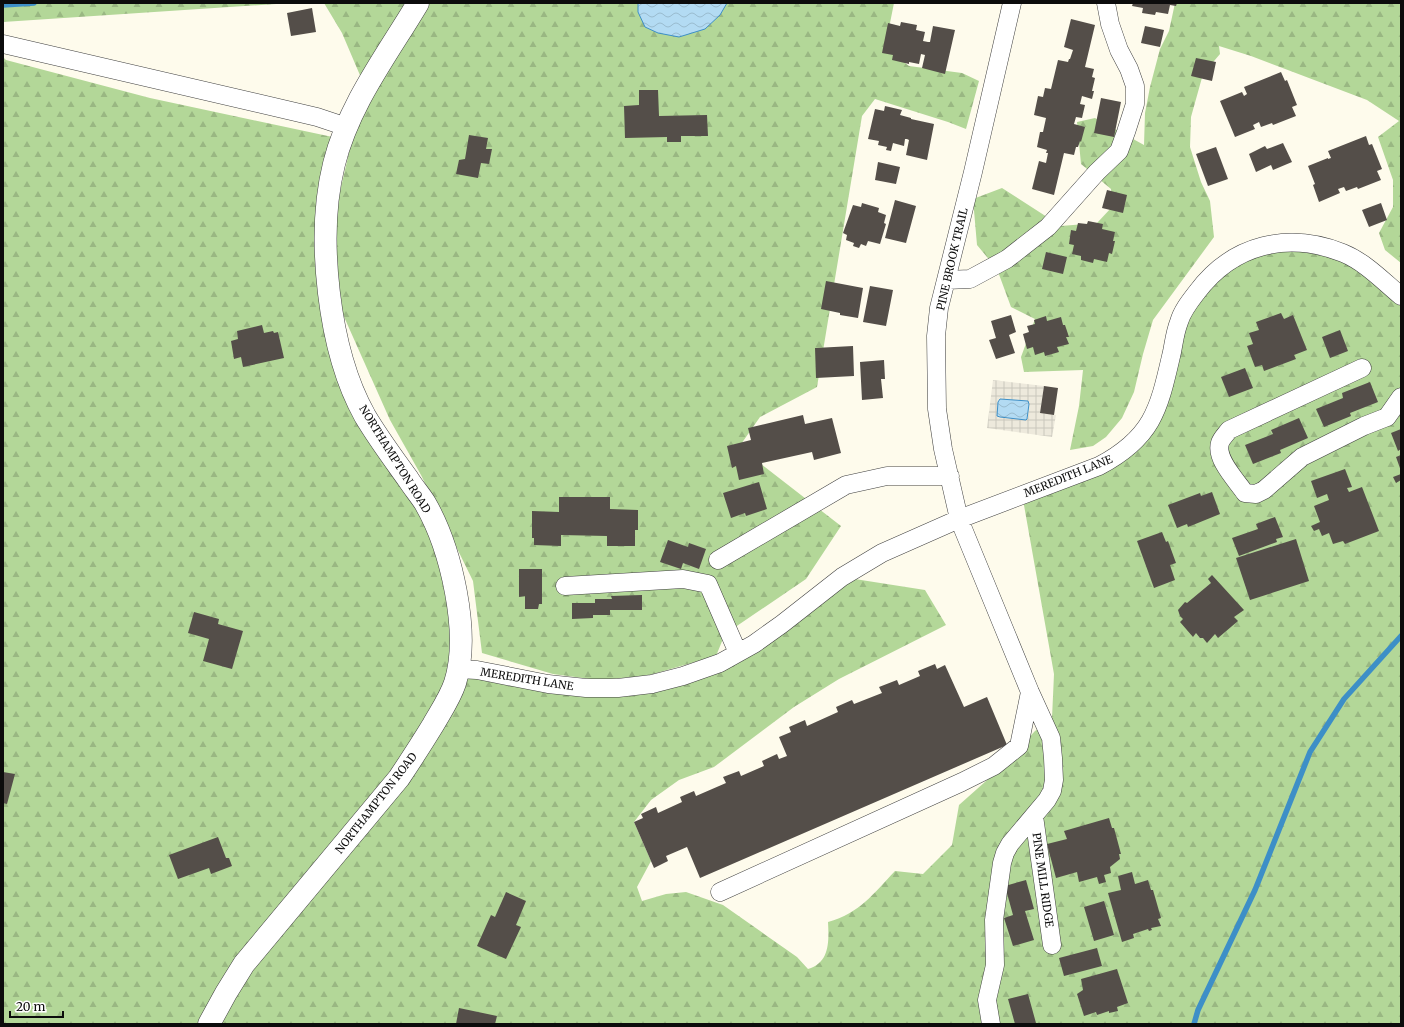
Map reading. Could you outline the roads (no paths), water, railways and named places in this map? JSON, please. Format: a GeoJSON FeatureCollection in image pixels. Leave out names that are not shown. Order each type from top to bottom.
{"type":"FeatureCollection","features":[{"type":"Feature","properties":{"kind":"street","name":"NORTHAMPTON ROAD"},"geometry":{"type":"LineString","coordinates":[[209,1024],[244,964],[399,778],[443,709],[452,690],[458,670],[461,654],[459,619],[453,580],[445,547],[425,503],[364,414],[347,375],[338,345],[333,316],[326,238],[327,209],[334,164],[346,127],[365,87],[418,3]]}},
{"type":"Feature","properties":{"kind":"street","name":"PINE BROOK TRAIL"},"geometry":{"type":"LineString","coordinates":[[959,519],[943,449],[938,416],[936,385],[936,336],[939,308],[1012,3]]}},
{"type":"Feature","properties":{"kind":"street"},"geometry":{"type":"LineString","coordinates":[[946,280],[970,278],[1007,259],[1048,227],[1097,172],[1119,151],[1134,104],[1135,86],[1129,69],[1119,50],[1110,24],[1106,3]]}},
{"type":"Feature","properties":{"kind":"street"},"geometry":{"type":"LineString","coordinates":[[3,44],[317,117],[346,127]]}},
{"type":"Feature","properties":{"kind":"street","name":"MEREDITH LANE"},"geometry":{"type":"LineString","coordinates":[[458,670],[477,670],[548,684],[586,688],[618,688],[652,684],[683,676],[720,663],[738,653],[782,624],[842,577],[882,552],[959,519],[1099,466],[1117,457],[1134,443],[1147,427],[1156,410],[1164,386],[1179,322],[1187,306],[1214,272],[1236,258],[1263,246],[1298,242],[1329,248],[1358,261],[1401,296]]}},
{"type":"Feature","properties":{"kind":"street"},"geometry":{"type":"LineString","coordinates":[[1362,368],[1229,430],[1220,443],[1219,452],[1224,464],[1245,492],[1256,494],[1264,490],[1302,457],[1364,426],[1387,417],[1401,397]]}},
{"type":"Feature","properties":{"kind":"street"},"geometry":{"type":"LineString","coordinates":[[718,560],[846,485],[887,476],[950,476]]}},
{"type":"Feature","properties":{"kind":"street"},"geometry":{"type":"LineString","coordinates":[[959,519],[1030,692],[1051,738],[1053,758],[1054,780],[1052,791],[1047,800],[1010,844],[1002,863],[994,920],[995,965],[987,1000],[991,1024]]}},
{"type":"Feature","properties":{"kind":"street"},"geometry":{"type":"LineString","coordinates":[[566,586],[683,579],[708,584],[738,653]]}},
{"type":"Feature","properties":{"kind":"street"},"geometry":{"type":"LineString","coordinates":[[720,892],[994,766],[1019,746],[1030,692]]}},
{"type":"Feature","properties":{"kind":"street","name":"PINE MILL RIDGE"},"geometry":{"type":"LineString","coordinates":[[1034,816],[1052,945]]}},
{"type":"Feature","properties":{"kind":"water"},"geometry":{"type":"Polygon","coordinates":[[[638,3],[727,3],[720,15],[705,29],[679,37],[658,33],[645,27],[638,12],[638,3]]]}},
{"type":"Feature","properties":{"kind":"water"},"geometry":{"type":"Polygon","coordinates":[[[1000,399],[1028,401],[1027,419],[997,416],[998,402],[1000,399]]]}},
{"type":"Feature","properties":{"kind":"waterway"},"geometry":{"type":"LineString","coordinates":[[3,5],[34,3]]}},
{"type":"Feature","properties":{"kind":"waterway"},"geometry":{"type":"LineString","coordinates":[[1194,1024],[1198,1010],[1255,890],[1310,752],[1344,699],[1401,636]]}}]}
